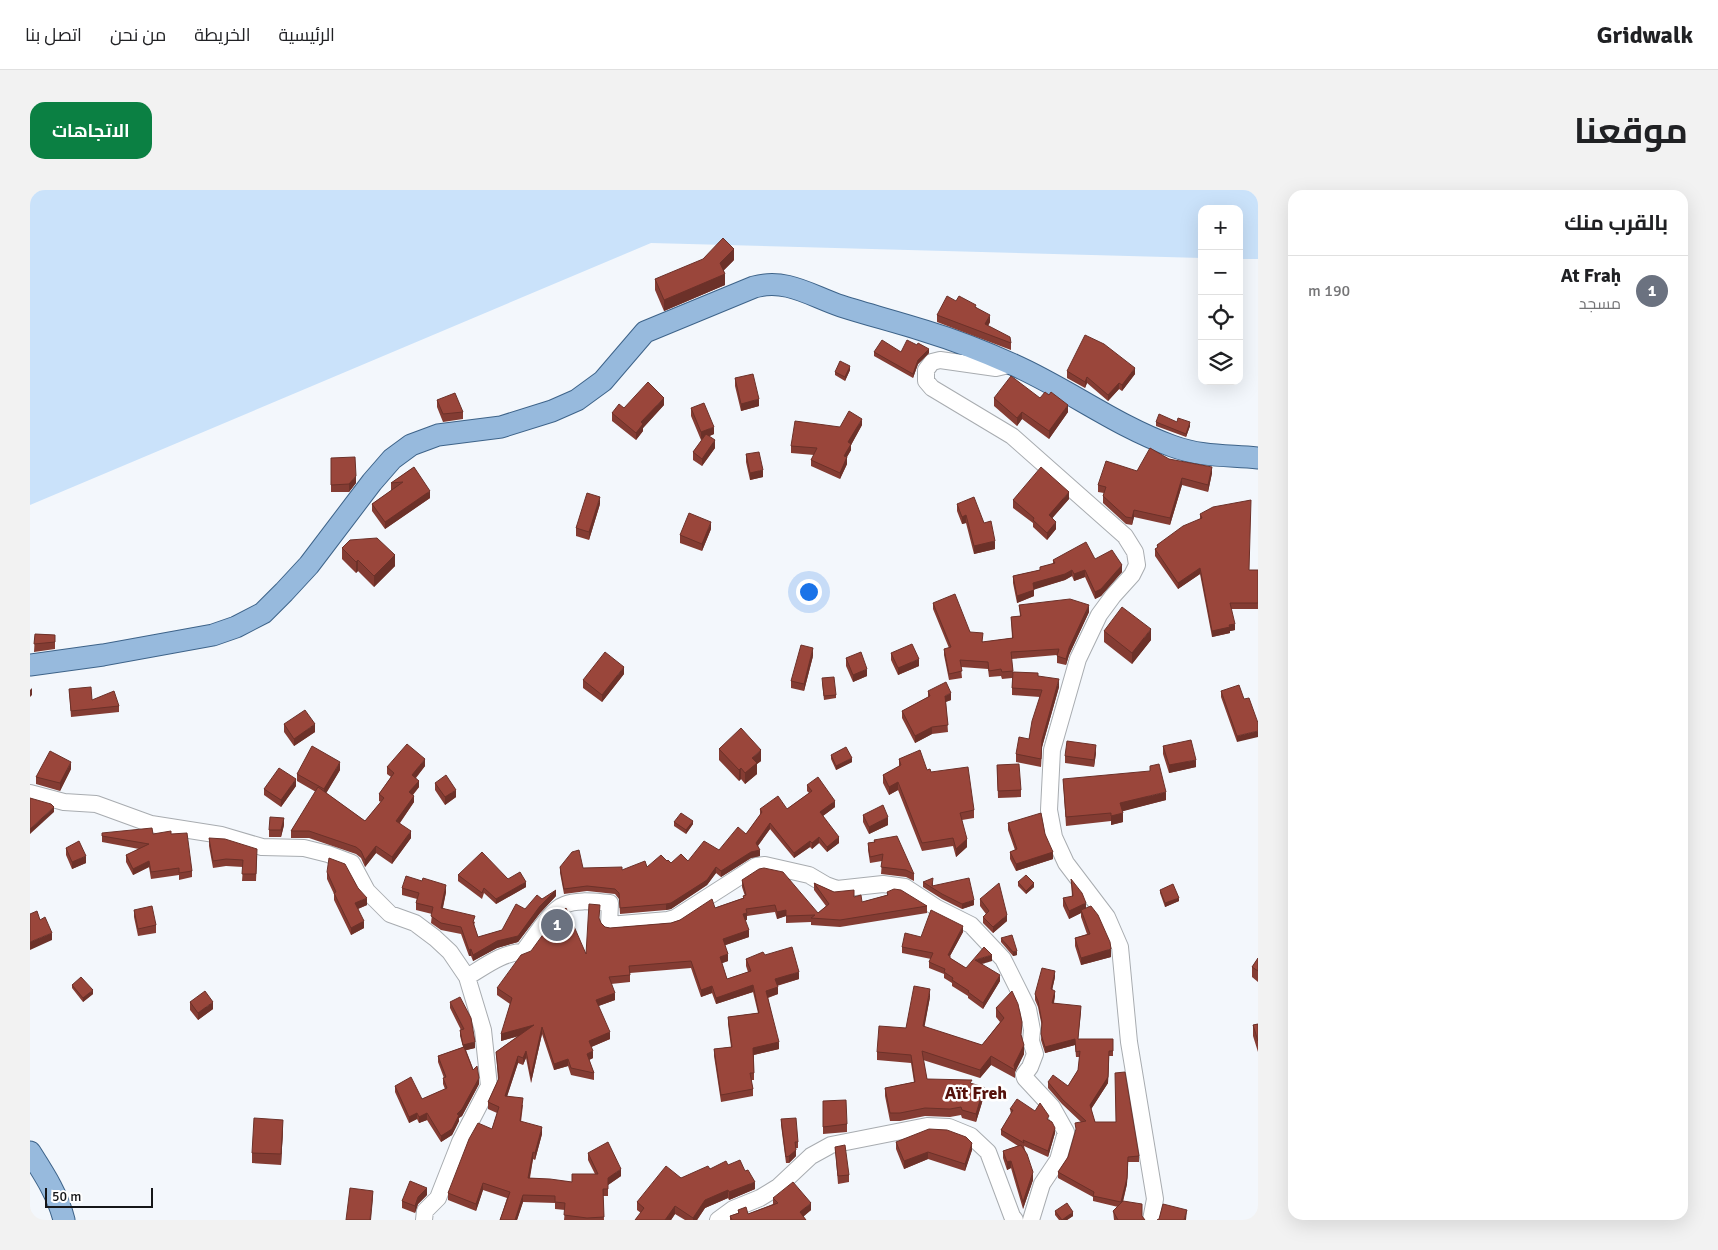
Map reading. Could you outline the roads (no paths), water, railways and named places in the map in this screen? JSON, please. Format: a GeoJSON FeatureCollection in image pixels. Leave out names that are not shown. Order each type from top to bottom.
{"type":"FeatureCollection","features":[{"type":"Feature","properties":{"kind":"main road"},"geometry":{"type":"LineString","coordinates":[[30,665],[103,655],[213,635],[236,627],[262,613],[284,592],[309,565],[372,482],[392,459],[411,445],[438,435],[501,426],[552,411],[576,400],[603,381],[645,332],[754,286],[777,284],[795,288],[841,306],[926,331],[1013,364],[1055,384],[1143,435],[1173,447],[1204,455],[1258,458]]}},
{"type":"Feature","properties":{"kind":"main road"},"geometry":{"type":"LineString","coordinates":[[30,1152],[48,1179],[61,1206],[64,1220]]}},
{"type":"Feature","properties":{"kind":"street"},"geometry":{"type":"LineString","coordinates":[[1013,364],[996,368],[940,360],[932,362],[926,370],[926,380],[932,388],[1012,436],[1125,536],[1135,552],[1137,565],[1132,575],[1099,615],[1078,659],[1052,750],[1048,810],[1054,837],[1066,863],[1107,917],[1120,947],[1128,1042],[1155,1199],[1151,1220]]}},
{"type":"Feature","properties":{"kind":"street"},"geometry":{"type":"LineString","coordinates":[[30,793],[64,802],[96,804],[151,824],[221,835],[262,847],[304,848],[352,863],[368,891],[390,914],[415,923],[450,952],[467,977],[483,1030],[489,1086],[460,1142],[438,1198],[425,1211],[424,1220]]}},
{"type":"Feature","properties":{"kind":"street"},"geometry":{"type":"LineString","coordinates":[[467,977],[506,955],[513,952],[523,952],[551,915],[563,905],[580,902],[610,903],[609,925],[668,920],[675,918],[756,866],[765,865],[809,875],[837,889],[883,884],[905,887],[937,908],[971,925],[1003,960],[1028,1009],[1032,1030],[1031,1041],[1035,1054],[1030,1067],[1024,1075],[1052,1107],[1066,1132],[1058,1160],[1042,1184],[1031,1220]]}},
{"type":"Feature","properties":{"kind":"street"},"geometry":{"type":"LineString","coordinates":[[718,1220],[733,1209],[760,1198],[778,1186],[811,1156],[832,1145],[927,1126],[949,1127],[971,1136],[988,1152],[1015,1220]]}},
{"type":"Feature","properties":{"kind":"place","name":"At Fraḥ"},"geometry":{"type":"Point","coordinates":[557,925]}},
{"type":"Feature","properties":{"kind":"district","name":"Aït Freh"},"geometry":{"type":"Point","coordinates":[976,1093]}}]}
